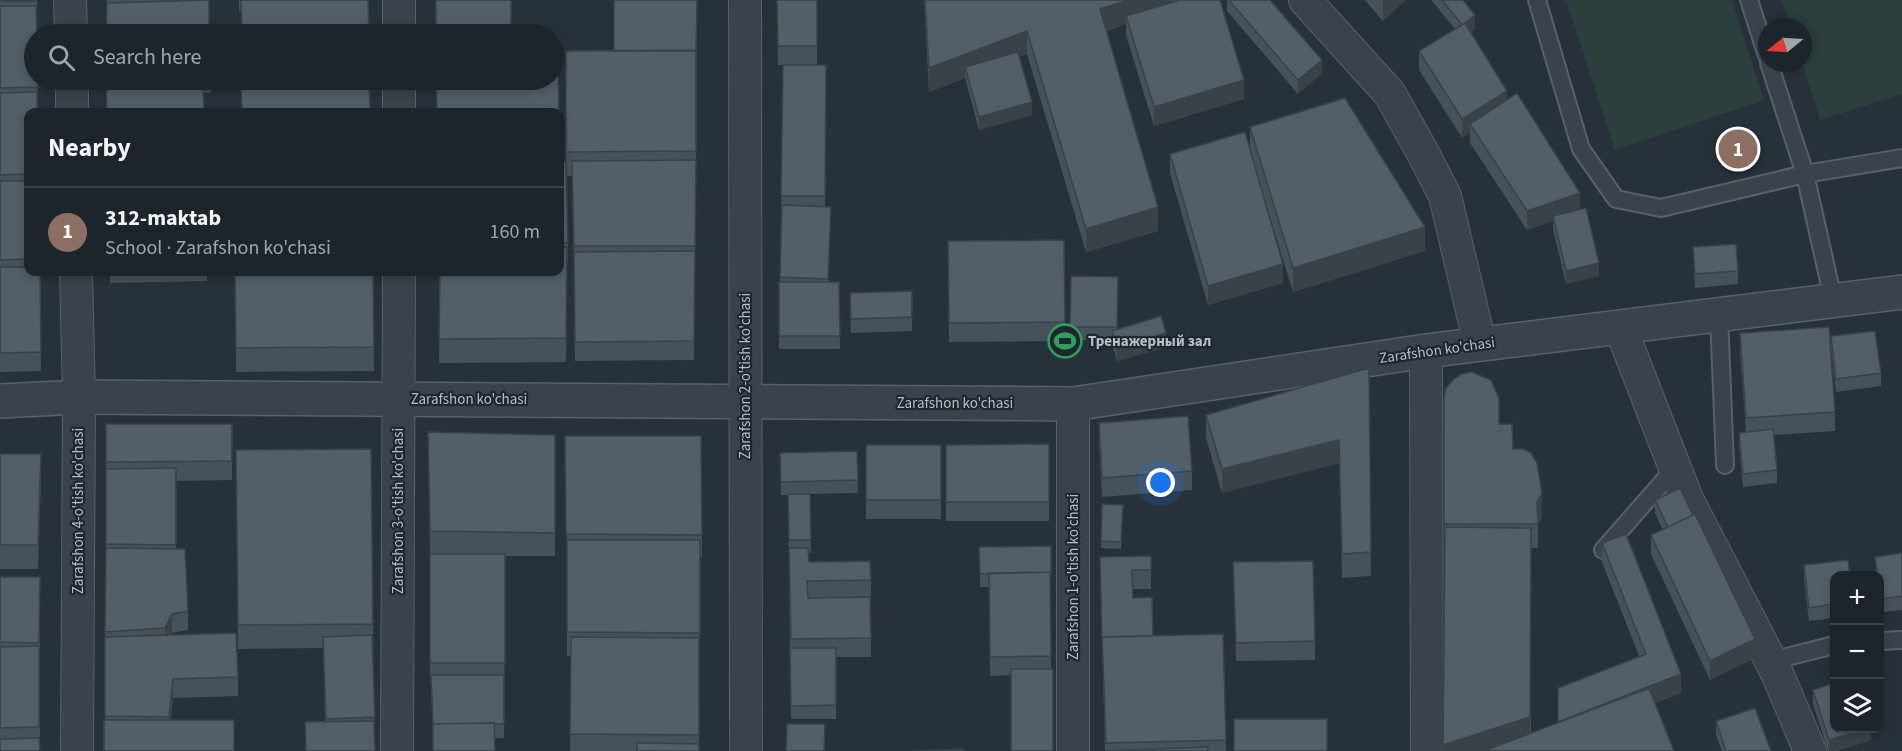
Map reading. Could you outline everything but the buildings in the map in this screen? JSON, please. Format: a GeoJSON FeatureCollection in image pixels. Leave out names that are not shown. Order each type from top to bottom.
{"type":"FeatureCollection","features":[{"type":"Feature","properties":{"kind":"street"},"geometry":{"type":"LineString","coordinates":[[70,0],[70,24]]}},
{"type":"Feature","properties":{"kind":"street"},"geometry":{"type":"LineString","coordinates":[[399,0],[399,24]]}},
{"type":"Feature","properties":{"kind":"street","name":"Zarafshon 2-o'tish ko'chasi"},"geometry":{"type":"LineString","coordinates":[[745,0],[746,751]]}},
{"type":"Feature","properties":{"kind":"street"},"geometry":{"type":"LineString","coordinates":[[1305,0],[1390,94],[1435,175],[1445,196],[1480,344]]}},
{"type":"Feature","properties":{"kind":"street"},"geometry":{"type":"LineString","coordinates":[[72,90],[72,108]]}},
{"type":"Feature","properties":{"kind":"street"},"geometry":{"type":"LineString","coordinates":[[399,90],[399,108]]}},
{"type":"Feature","properties":{"kind":"street","name":"Zarafshon 4-o'tish ko'chasi"},"geometry":{"type":"LineString","coordinates":[[76,276],[79,397],[77,751]]}},
{"type":"Feature","properties":{"kind":"street","name":"Zarafshon 3-o'tish ko'chasi"},"geometry":{"type":"LineString","coordinates":[[398,751],[399,276]]}},
{"type":"Feature","properties":{"kind":"street","name":"Zarafshon ko'chasi"},"geometry":{"type":"LineString","coordinates":[[0,401],[79,397],[1072,404],[1426,351],[1621,329],[1833,299],[1902,292]]}},
{"type":"Feature","properties":{"kind":"street"},"geometry":{"type":"LineString","coordinates":[[1621,329],[1687,499],[1771,661],[1810,751]]}},
{"type":"Feature","properties":{"kind":"street"},"geometry":{"type":"LineString","coordinates":[[1426,351],[1426,751]]}},
{"type":"Feature","properties":{"kind":"street","name":"Zarafshon 1-o'tish ko'chasi"},"geometry":{"type":"LineString","coordinates":[[1072,404],[1073,751]]}},
{"type":"Feature","properties":{"kind":"lane"},"geometry":{"type":"LineString","coordinates":[[1537,0],[1581,149],[1616,199],[1661,208],[1805,174],[1902,158]]}},
{"type":"Feature","properties":{"kind":"lane"},"geometry":{"type":"LineString","coordinates":[[1749,0],[1758,28]]}},
{"type":"Feature","properties":{"kind":"lane"},"geometry":{"type":"LineString","coordinates":[[1772,72],[1805,174],[1833,299]]}},
{"type":"Feature","properties":{"kind":"lane"},"geometry":{"type":"LineString","coordinates":[[1719,315],[1725,465]]}},
{"type":"Feature","properties":{"kind":"lane"},"geometry":{"type":"LineString","coordinates":[[1603,550],[1675,468]]}},
{"type":"Feature","properties":{"kind":"lane"},"geometry":{"type":"LineString","coordinates":[[1884,641],[1902,640]]}},
{"type":"Feature","properties":{"kind":"lane"},"geometry":{"type":"LineString","coordinates":[[1771,661],[1830,646]]}},
{"type":"Feature","properties":{"kind":"green space"},"geometry":{"type":"Polygon","coordinates":[[[1566,0],[1732,0],[1764,100],[1615,150],[1566,0]]]}},
{"type":"Feature","properties":{"kind":"green space"},"geometry":{"type":"Polygon","coordinates":[[[1782,0],[1902,0],[1902,94],[1820,120],[1805,72],[1812,72],[1812,18],[1787,18],[1782,0]]]}},
{"type":"Feature","properties":{"kind":"place","name":"312-maktab"},"geometry":{"type":"Point","coordinates":[1738,149]}},
{"type":"Feature","properties":{"kind":"place","name":"Тренажерный зал"},"geometry":{"type":"Point","coordinates":[1065,341]}}]}
